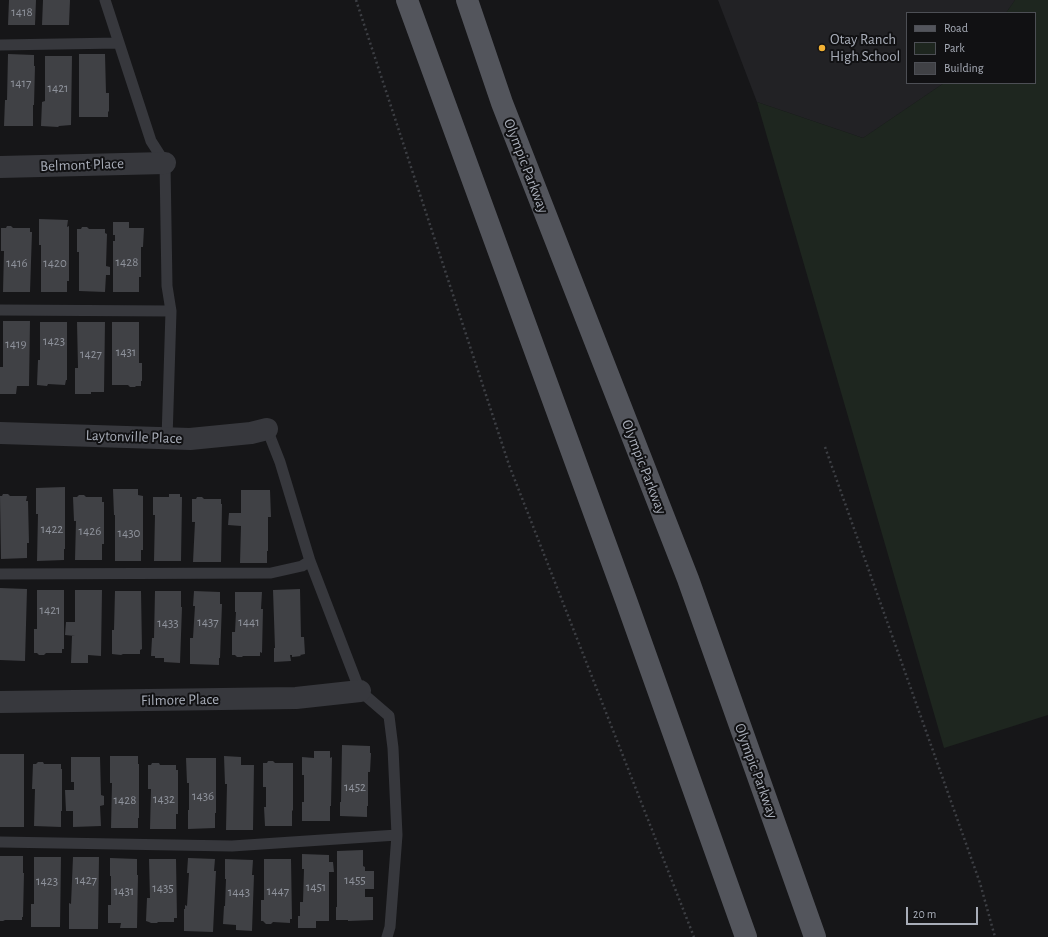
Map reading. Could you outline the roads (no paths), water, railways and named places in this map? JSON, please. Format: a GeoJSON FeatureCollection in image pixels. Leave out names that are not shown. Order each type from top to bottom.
{"type":"FeatureCollection","features":[{"type":"Feature","properties":{"kind":"main road"},"geometry":{"type":"LineString","coordinates":[[407,0],[618,578],[746,937]]}},
{"type":"Feature","properties":{"kind":"main road","name":"Olympic Parkway"},"geometry":{"type":"LineString","coordinates":[[467,0],[502,103],[688,579],[815,937]]}},
{"type":"Feature","properties":{"kind":"street","name":"Belmont Place"},"geometry":{"type":"LineString","coordinates":[[0,167],[165,163]]}},
{"type":"Feature","properties":{"kind":"street","name":"Laytonville Place"},"geometry":{"type":"LineString","coordinates":[[0,433],[190,439],[251,433],[267,429]]}},
{"type":"Feature","properties":{"kind":"street","name":"Filmore Place"},"geometry":{"type":"LineString","coordinates":[[0,702],[296,698],[360,691]]}},
{"type":"Feature","properties":{"kind":"lane"},"geometry":{"type":"LineString","coordinates":[[105,0],[151,141],[165,163],[167,286],[171,311],[167,439]]}},
{"type":"Feature","properties":{"kind":"lane"},"geometry":{"type":"LineString","coordinates":[[0,45],[119,43]]}},
{"type":"Feature","properties":{"kind":"lane"},"geometry":{"type":"LineString","coordinates":[[0,310],[171,311]]}},
{"type":"Feature","properties":{"kind":"lane"},"geometry":{"type":"LineString","coordinates":[[267,429],[280,462],[310,561],[360,691],[389,716],[393,748],[397,835],[390,927],[387,937]]}},
{"type":"Feature","properties":{"kind":"lane"},"geometry":{"type":"LineString","coordinates":[[0,574],[271,573],[302,566],[310,561]]}},
{"type":"Feature","properties":{"kind":"lane"},"geometry":{"type":"LineString","coordinates":[[0,842],[232,846],[397,835]]}},
{"type":"Feature","properties":{"kind":"place","name":"Otay Ranch High School"},"geometry":{"type":"Point","coordinates":[822,48]}}]}
